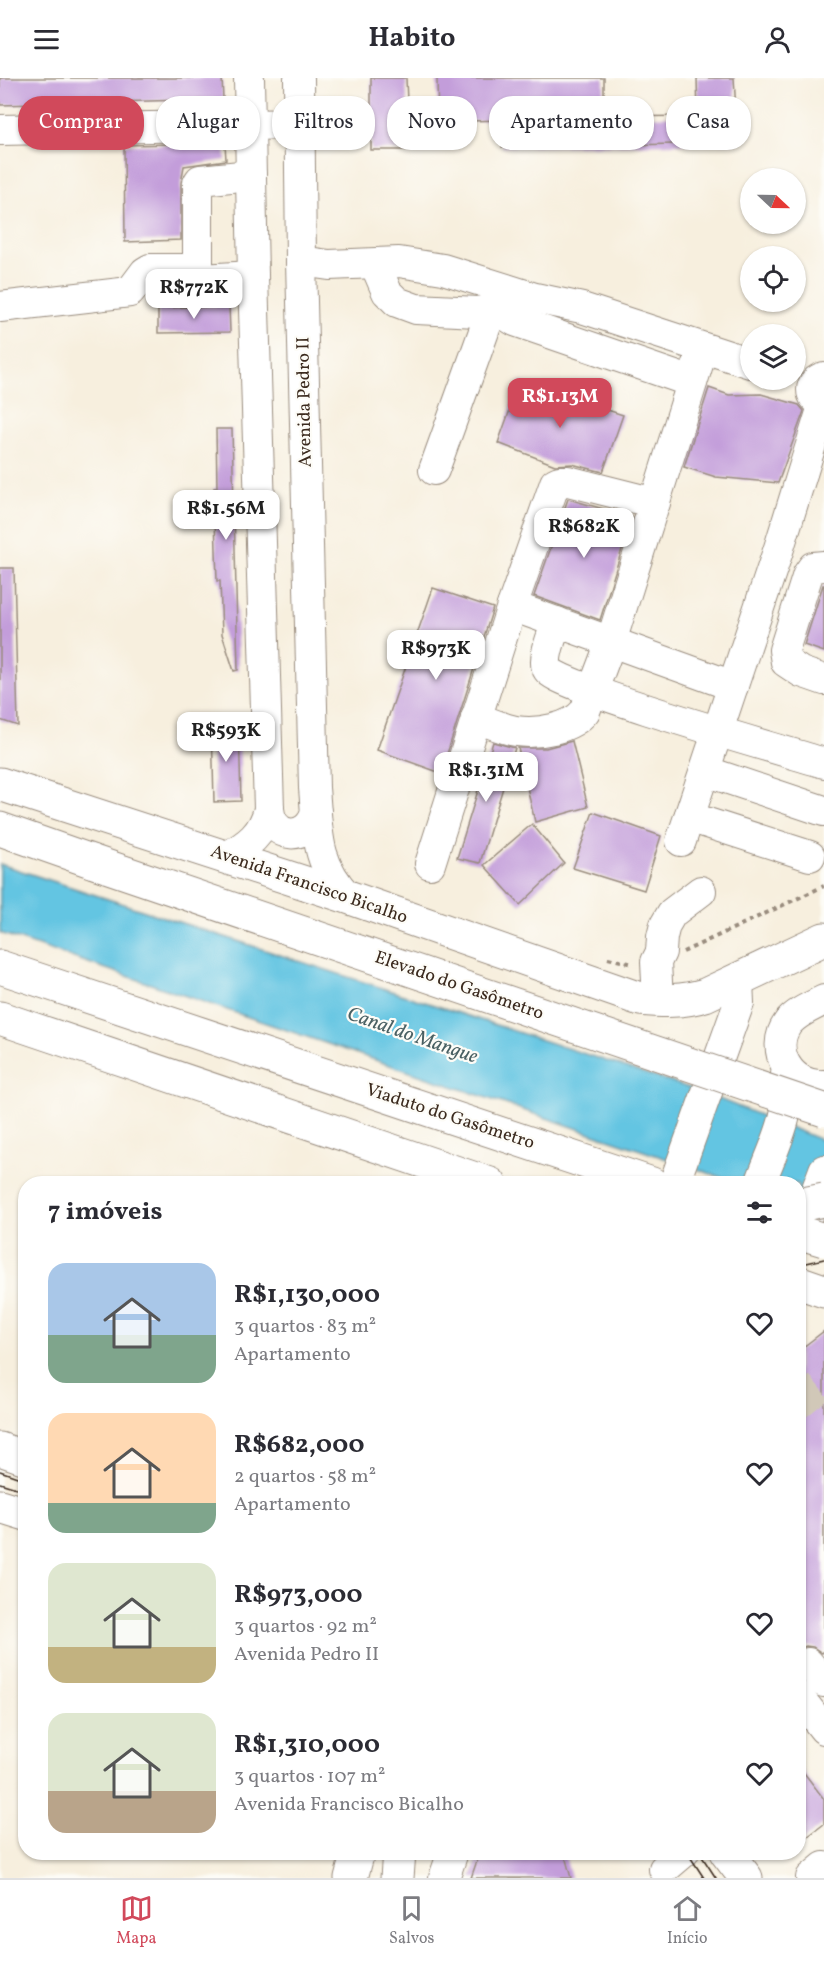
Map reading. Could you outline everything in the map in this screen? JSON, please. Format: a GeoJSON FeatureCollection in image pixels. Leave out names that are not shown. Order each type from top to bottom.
{"type":"FeatureCollection","features":[{"type":"Feature","properties":{"kind":"main road","name":"Avenida Francisco Bicalho"},"geometry":{"type":"LineString","coordinates":[[0,783],[348,897],[640,999],[687,1000],[705,995],[824,939]]}},
{"type":"Feature","properties":{"kind":"main road","name":"Elevado do Gasômetro"},"geometry":{"type":"LineString","coordinates":[[0,829],[824,1110]]}},
{"type":"Feature","properties":{"kind":"main road"},"geometry":{"type":"LineString","coordinates":[[0,967],[96,999]]}},
{"type":"Feature","properties":{"kind":"main road"},"geometry":{"type":"LineString","coordinates":[[0,987],[96,999]]}},
{"type":"Feature","properties":{"kind":"main road","name":"Viaduto do Gasômetro"},"geometry":{"type":"LineString","coordinates":[[96,999],[628,1176]]}},
{"type":"Feature","properties":{"kind":"main road"},"geometry":{"type":"LineString","coordinates":[[0,1018],[466,1176]]}},
{"type":"Feature","properties":{"kind":"main road"},"geometry":{"type":"LineString","coordinates":[[806,1218],[824,1240]]}},
{"type":"Feature","properties":{"kind":"main road"},"geometry":{"type":"LineString","coordinates":[[806,1285],[824,1291]]}},
{"type":"Feature","properties":{"kind":"main road"},"geometry":{"type":"LineString","coordinates":[[806,1299],[824,1298]]}},
{"type":"Feature","properties":{"kind":"main road"},"geometry":{"type":"LineString","coordinates":[[0,1449],[18,1455]]}},
{"type":"Feature","properties":{"kind":"main road"},"geometry":{"type":"LineString","coordinates":[[0,1506],[18,1512]]}},
{"type":"Feature","properties":{"kind":"main road"},"geometry":{"type":"LineString","coordinates":[[351,1878],[356,1860]]}},
{"type":"Feature","properties":{"kind":"main road"},"geometry":{"type":"LineString","coordinates":[[397,1878],[398,1860]]}},
{"type":"Feature","properties":{"kind":"main road"},"geometry":{"type":"LineString","coordinates":[[732,1860],[746,1878]]}},
{"type":"Feature","properties":{"kind":"street"},"geometry":{"type":"LineString","coordinates":[[249,78],[249,96]]}},
{"type":"Feature","properties":{"kind":"street","name":"Avenida Pedro II"},"geometry":{"type":"LineString","coordinates":[[299,78],[299,96]]}},
{"type":"Feature","properties":{"kind":"street"},"geometry":{"type":"LineString","coordinates":[[0,130],[156,128]]}},
{"type":"Feature","properties":{"kind":"street"},"geometry":{"type":"LineString","coordinates":[[250,150],[269,809],[273,823],[288,833],[305,830],[312,823],[316,812]]}},
{"type":"Feature","properties":{"kind":"street","name":"Avenida Pedro II"},"geometry":{"type":"LineString","coordinates":[[299,150],[316,812],[324,863],[335,883],[348,897]]}},
{"type":"Feature","properties":{"kind":"street"},"geometry":{"type":"LineString","coordinates":[[251,175],[200,180],[198,183],[198,276],[201,279],[253,276]]}},
{"type":"Feature","properties":{"kind":"street"},"geometry":{"type":"LineString","coordinates":[[301,261],[329,265],[399,262],[421,264],[480,279],[535,298],[582,308],[740,360]]}},
{"type":"Feature","properties":{"kind":"street"},"geometry":{"type":"LineString","coordinates":[[375,264],[387,292],[397,302],[416,309],[478,312],[535,298]]}},
{"type":"Feature","properties":{"kind":"street"},"geometry":{"type":"LineString","coordinates":[[0,307],[130,292],[145,272],[150,269],[198,268]]}},
{"type":"Feature","properties":{"kind":"street"},"geometry":{"type":"LineString","coordinates":[[496,309],[515,321],[692,382]]}},
{"type":"Feature","properties":{"kind":"street"},"geometry":{"type":"LineString","coordinates":[[434,470],[496,309]]}},
{"type":"Feature","properties":{"kind":"street"},"geometry":{"type":"LineString","coordinates":[[476,718],[514,731],[529,732],[548,730],[571,723],[580,717],[593,692],[611,642],[703,348]]}},
{"type":"Feature","properties":{"kind":"street"},"geometry":{"type":"LineString","coordinates":[[810,856],[685,829],[779,548],[816,389]]}},
{"type":"Feature","properties":{"kind":"street"},"geometry":{"type":"LineString","coordinates":[[430,864],[512,606],[555,483],[568,481],[655,503]]}},
{"type":"Feature","properties":{"kind":"street"},"geometry":{"type":"LineString","coordinates":[[824,566],[813,567],[808,574],[784,650],[786,662],[824,680]]}},
{"type":"Feature","properties":{"kind":"street"},"geometry":{"type":"LineString","coordinates":[[512,606],[733,686]]}},
{"type":"Feature","properties":{"kind":"street"},"geometry":{"type":"LineString","coordinates":[[557,622],[547,655],[547,669],[553,676],[593,692],[824,763]]}},
{"type":"Feature","properties":{"kind":"street"},"geometry":{"type":"LineString","coordinates":[[705,771],[824,811]]}},
{"type":"Feature","properties":{"kind":"street"},"geometry":{"type":"LineString","coordinates":[[226,857],[256,837],[269,809]]}},
{"type":"Feature","properties":{"kind":"street"},"geometry":{"type":"LineString","coordinates":[[658,1001],[656,962],[661,952],[665,925],[672,913],[701,891]]}},
{"type":"Feature","properties":{"kind":"street"},"geometry":{"type":"LineString","coordinates":[[678,1173],[739,1003],[738,981]]}},
{"type":"Feature","properties":{"kind":"street"},"geometry":{"type":"LineString","coordinates":[[763,1176],[789,1102],[780,1043],[787,1024],[801,1011],[824,1000]]}},
{"type":"Feature","properties":{"kind":"street"},"geometry":{"type":"LineString","coordinates":[[784,1062],[797,1078],[807,1083],[824,1084]]}},
{"type":"Feature","properties":{"kind":"street"},"geometry":{"type":"LineString","coordinates":[[806,1215],[824,1170]]}},
{"type":"Feature","properties":{"kind":"street"},"geometry":{"type":"LineString","coordinates":[[806,1706],[824,1729]]}},
{"type":"Feature","properties":{"kind":"street"},"geometry":{"type":"LineString","coordinates":[[444,1878],[450,1860]]}},
{"type":"Feature","properties":{"kind":"street"},"geometry":{"type":"LineString","coordinates":[[811,1878],[824,1867]]}},
{"type":"Feature","properties":{"kind":"path"},"geometry":{"type":"LineString","coordinates":[[605,957],[630,964],[656,962],[698,946],[824,886]]}},
{"type":"Feature","properties":{"kind":"water","name":"Canal do Mangue"},"geometry":{"type":"Polygon","coordinates":[[[0,864],[699,1091],[824,1141],[824,1212],[806,1206],[806,1176],[717,1176],[0,933],[0,864]]]}},
{"type":"Feature","properties":{"kind":"building"},"geometry":{"type":"Polygon","coordinates":[[[0,78],[222,78],[223,96],[156,96],[156,101],[144,101],[144,96],[18,96],[18,105],[0,105],[0,78]]]}},
{"type":"Feature","properties":{"kind":"building"},"geometry":{"type":"Polygon","coordinates":[[[371,78],[406,78],[407,96],[387,96],[387,150],[375,150],[375,96],[371,96],[371,78]]]}},
{"type":"Feature","properties":{"kind":"building"},"geometry":{"type":"Polygon","coordinates":[[[437,78],[604,78],[604,96],[489,96],[489,120],[477,121],[477,96],[437,96],[437,78]]]}},
{"type":"Feature","properties":{"kind":"building"},"geometry":{"type":"Polygon","coordinates":[[[697,78],[734,78],[735,96],[697,96],[697,78]]]}},
{"type":"Feature","properties":{"kind":"building"},"geometry":{"type":"Polygon","coordinates":[[[654,116],[666,116],[666,144],[654,144],[654,116]]]}},
{"type":"Feature","properties":{"kind":"building"},"geometry":{"type":"Polygon","coordinates":[[[144,145],[156,145],[156,150],[225,150],[226,160],[184,166],[181,183],[181,240],[125,242],[124,150],[144,150],[144,145]]]}},
{"type":"Feature","properties":{"kind":"building"},"geometry":{"type":"Polygon","coordinates":[[[229,306],[230,332],[158,333],[158,308],[229,306]]]}},
{"type":"Feature","properties":{"kind":"building"},"geometry":{"type":"Polygon","coordinates":[[[520,382],[623,415],[603,472],[572,464],[555,465],[498,443],[520,382]]]}},
{"type":"Feature","properties":{"kind":"building"},"geometry":{"type":"Polygon","coordinates":[[[709,388],[729,395],[761,394],[799,405],[804,411],[778,483],[716,477],[684,467],[709,388]]]}},
{"type":"Feature","properties":{"kind":"building"},"geometry":{"type":"Polygon","coordinates":[[[216,429],[232,429],[238,670],[234,671],[222,634],[220,581],[217,581],[214,488],[217,488],[216,429]]]}},
{"type":"Feature","properties":{"kind":"building"},"geometry":{"type":"Polygon","coordinates":[[[568,499],[632,517],[600,620],[534,596],[568,499]]]}},
{"type":"Feature","properties":{"kind":"building"},"geometry":{"type":"Polygon","coordinates":[[[0,568],[14,568],[18,726],[0,720],[0,568]]]}},
{"type":"Feature","properties":{"kind":"building"},"geometry":{"type":"Polygon","coordinates":[[[824,585],[824,652],[804,645],[824,585]]]}},
{"type":"Feature","properties":{"kind":"building"},"geometry":{"type":"Polygon","coordinates":[[[433,588],[493,608],[441,773],[377,750],[433,588]]]}},
{"type":"Feature","properties":{"kind":"building"},"geometry":{"type":"Polygon","coordinates":[[[212,725],[239,725],[241,801],[214,802],[212,725]]]}},
{"type":"Feature","properties":{"kind":"building"},"geometry":{"type":"Polygon","coordinates":[[[572,741],[588,807],[535,822],[518,748],[546,748],[572,741]]]}},
{"type":"Feature","properties":{"kind":"building"},"geometry":{"type":"Polygon","coordinates":[[[493,742],[515,748],[480,863],[457,858],[493,742]]]}},
{"type":"Feature","properties":{"kind":"building"},"geometry":{"type":"Polygon","coordinates":[[[593,812],[661,836],[644,890],[573,868],[593,812]]]}},
{"type":"Feature","properties":{"kind":"building"},"geometry":{"type":"Polygon","coordinates":[[[532,824],[564,863],[520,905],[484,865],[532,824]]]}},
{"type":"Feature","properties":{"kind":"building"},"geometry":{"type":"Polygon","coordinates":[[[824,1331],[824,1651],[822,1653],[813,1647],[806,1646],[806,1345],[824,1331]]]}},
{"type":"Feature","properties":{"kind":"building"},"geometry":{"type":"Polygon","coordinates":[[[806,1775],[824,1799],[824,1824],[806,1838],[806,1775]]]}},
{"type":"Feature","properties":{"kind":"building"},"geometry":{"type":"Polygon","coordinates":[[[477,1860],[566,1860],[571,1878],[471,1878],[477,1860]]]}},
{"type":"Feature","properties":{"kind":"tunnel"},"geometry":{"type":"LineString","coordinates":[[806,1395],[824,1417]]}},
{"type":"Feature","properties":{"kind":"tram line"},"geometry":{"type":"LineString","coordinates":[[806,1250],[824,1244]]}},
{"type":"Feature","properties":{"kind":"tram line"},"geometry":{"type":"LineString","coordinates":[[806,1263],[824,1259]]}},
{"type":"Feature","properties":{"kind":"tram line"},"geometry":{"type":"LineString","coordinates":[[0,1471],[18,1477]]}},
{"type":"Feature","properties":{"kind":"tram line"},"geometry":{"type":"LineString","coordinates":[[0,1483],[18,1489]]}},
{"type":"Feature","properties":{"kind":"tram line"},"geometry":{"type":"LineString","coordinates":[[692,1860],[704,1878]]}},
{"type":"Feature","properties":{"kind":"tram line"},"geometry":{"type":"LineString","coordinates":[[704,1860],[716,1878]]}}]}
